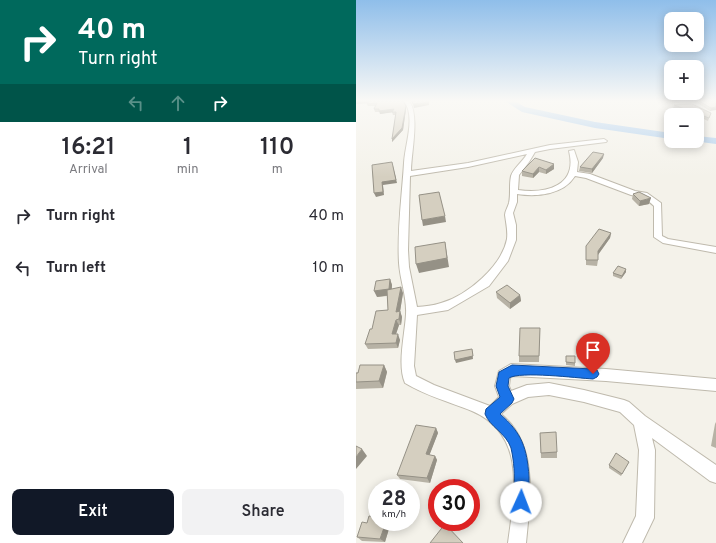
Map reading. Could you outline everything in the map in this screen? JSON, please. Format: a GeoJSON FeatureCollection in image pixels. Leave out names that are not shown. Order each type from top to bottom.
{"type":"FeatureCollection","features":[{"type":"Feature","properties":{"kind":"street"},"geometry":{"type":"LineString","coordinates":[[412,126],[408,152],[403,250],[404,267],[412,312],[408,366],[410,379],[419,385],[447,394],[491,414],[507,429],[516,443],[520,459],[522,488],[518,543]]}},
{"type":"Feature","properties":{"kind":"street"},"geometry":{"type":"LineString","coordinates":[[407,174],[468,165],[550,147],[604,141]]}},
{"type":"Feature","properties":{"kind":"street"},"geometry":{"type":"LineString","coordinates":[[412,312],[444,307],[463,297],[485,282],[504,261],[511,240],[512,225],[509,213],[512,202],[515,174],[527,161],[532,151]]}},
{"type":"Feature","properties":{"kind":"street"},"geometry":{"type":"LineString","coordinates":[[513,185],[513,191],[524,194],[553,190],[565,184],[572,174],[575,164],[572,151]]}},
{"type":"Feature","properties":{"kind":"street"},"geometry":{"type":"LineString","coordinates":[[572,174],[587,176],[634,193],[642,193],[658,205],[658,237],[666,241],[716,250]]}},
{"type":"Feature","properties":{"kind":"street"},"geometry":{"type":"LineString","coordinates":[[507,399],[502,386],[504,375],[512,370],[606,374],[716,385]]}},
{"type":"Feature","properties":{"kind":"street"},"geometry":{"type":"LineString","coordinates":[[491,414],[507,399],[527,391],[549,389],[584,396],[624,407],[640,421],[716,475]]}},
{"type":"Feature","properties":{"kind":"street"},"geometry":{"type":"LineString","coordinates":[[632,543],[645,518],[647,450],[640,421]]}},
{"type":"Feature","properties":{"kind":"building"},"geometry":{"type":"Polygon","coordinates":[[[394,126],[402,126],[402,128],[392,139],[394,126]]]}},
{"type":"Feature","properties":{"kind":"building"},"geometry":{"type":"Polygon","coordinates":[[[593,152],[604,154],[592,169],[580,167],[593,152]]]}},
{"type":"Feature","properties":{"kind":"building"},"geometry":{"type":"Polygon","coordinates":[[[535,158],[554,164],[546,170],[539,167],[533,174],[522,171],[535,158]]]}},
{"type":"Feature","properties":{"kind":"building"},"geometry":{"type":"Polygon","coordinates":[[[392,162],[396,180],[382,182],[383,192],[374,193],[372,165],[392,162]]]}},
{"type":"Feature","properties":{"kind":"building"},"geometry":{"type":"Polygon","coordinates":[[[439,192],[445,216],[422,220],[419,195],[439,192]]]}},
{"type":"Feature","properties":{"kind":"building"},"geometry":{"type":"Polygon","coordinates":[[[639,192],[651,198],[640,201],[633,194],[639,192]]]}},
{"type":"Feature","properties":{"kind":"building"},"geometry":{"type":"Polygon","coordinates":[[[599,229],[611,233],[598,251],[598,260],[586,260],[586,246],[599,229]]]}},
{"type":"Feature","properties":{"kind":"building"},"geometry":{"type":"Polygon","coordinates":[[[445,242],[447,258],[416,264],[415,247],[445,242]]]}},
{"type":"Feature","properties":{"kind":"building"},"geometry":{"type":"Polygon","coordinates":[[[618,266],[626,269],[622,276],[613,273],[618,266]]]}},
{"type":"Feature","properties":{"kind":"building"},"geometry":{"type":"Polygon","coordinates":[[[390,279],[389,289],[374,291],[376,281],[390,279]]]}},
{"type":"Feature","properties":{"kind":"building"},"geometry":{"type":"Polygon","coordinates":[[[507,285],[520,295],[510,303],[496,292],[507,285]]]}},
{"type":"Feature","properties":{"kind":"building"},"geometry":{"type":"Polygon","coordinates":[[[401,287],[396,312],[400,311],[399,319],[396,320],[392,334],[398,334],[396,343],[365,344],[370,329],[372,329],[376,311],[388,310],[387,290],[401,287]]]}},
{"type":"Feature","properties":{"kind":"building"},"geometry":{"type":"Polygon","coordinates":[[[520,328],[540,328],[539,356],[519,356],[520,328]]]}},
{"type":"Feature","properties":{"kind":"building"},"geometry":{"type":"Polygon","coordinates":[[[472,349],[473,356],[455,360],[454,352],[472,349]]]}},
{"type":"Feature","properties":{"kind":"building"},"geometry":{"type":"Polygon","coordinates":[[[566,356],[575,356],[575,363],[566,362],[566,356]]]}},
{"type":"Feature","properties":{"kind":"building"},"geometry":{"type":"Polygon","coordinates":[[[360,365],[384,365],[379,381],[356,382],[356,373],[358,373],[360,365]]]}},
{"type":"Feature","properties":{"kind":"building"},"geometry":{"type":"Polygon","coordinates":[[[416,425],[436,428],[426,454],[435,456],[427,478],[397,475],[416,425]]]}},
{"type":"Feature","properties":{"kind":"building"},"geometry":{"type":"Polygon","coordinates":[[[556,432],[557,452],[541,453],[540,433],[556,432]]]}},
{"type":"Feature","properties":{"kind":"building"},"geometry":{"type":"Polygon","coordinates":[[[356,446],[362,449],[356,457],[356,446]]]}},
{"type":"Feature","properties":{"kind":"building"},"geometry":{"type":"Polygon","coordinates":[[[616,453],[629,462],[622,474],[609,465],[616,453]]]}},
{"type":"Feature","properties":{"kind":"building"},"geometry":{"type":"Polygon","coordinates":[[[368,520],[368,531],[383,531],[380,539],[357,537],[362,522],[367,523],[368,520]]]}},
{"type":"Feature","properties":{"kind":"building"},"geometry":{"type":"Polygon","coordinates":[[[439,531],[452,531],[463,543],[430,543],[439,531]]]}},
{"type":"Feature","properties":{"kind":"waterway"},"geometry":{"type":"LineString","coordinates":[[603,126],[664,135]]}},
{"type":"Feature","properties":{"kind":"waterway"},"geometry":{"type":"LineString","coordinates":[[704,140],[716,141]]}},
{"type":"Feature","properties":{"kind":"route"},"geometry":{"type":"LineString","coordinates":[[521,502],[522,488],[520,459],[516,443],[507,429],[491,414],[507,399],[502,386],[504,375],[512,370],[593,374]]}}]}
